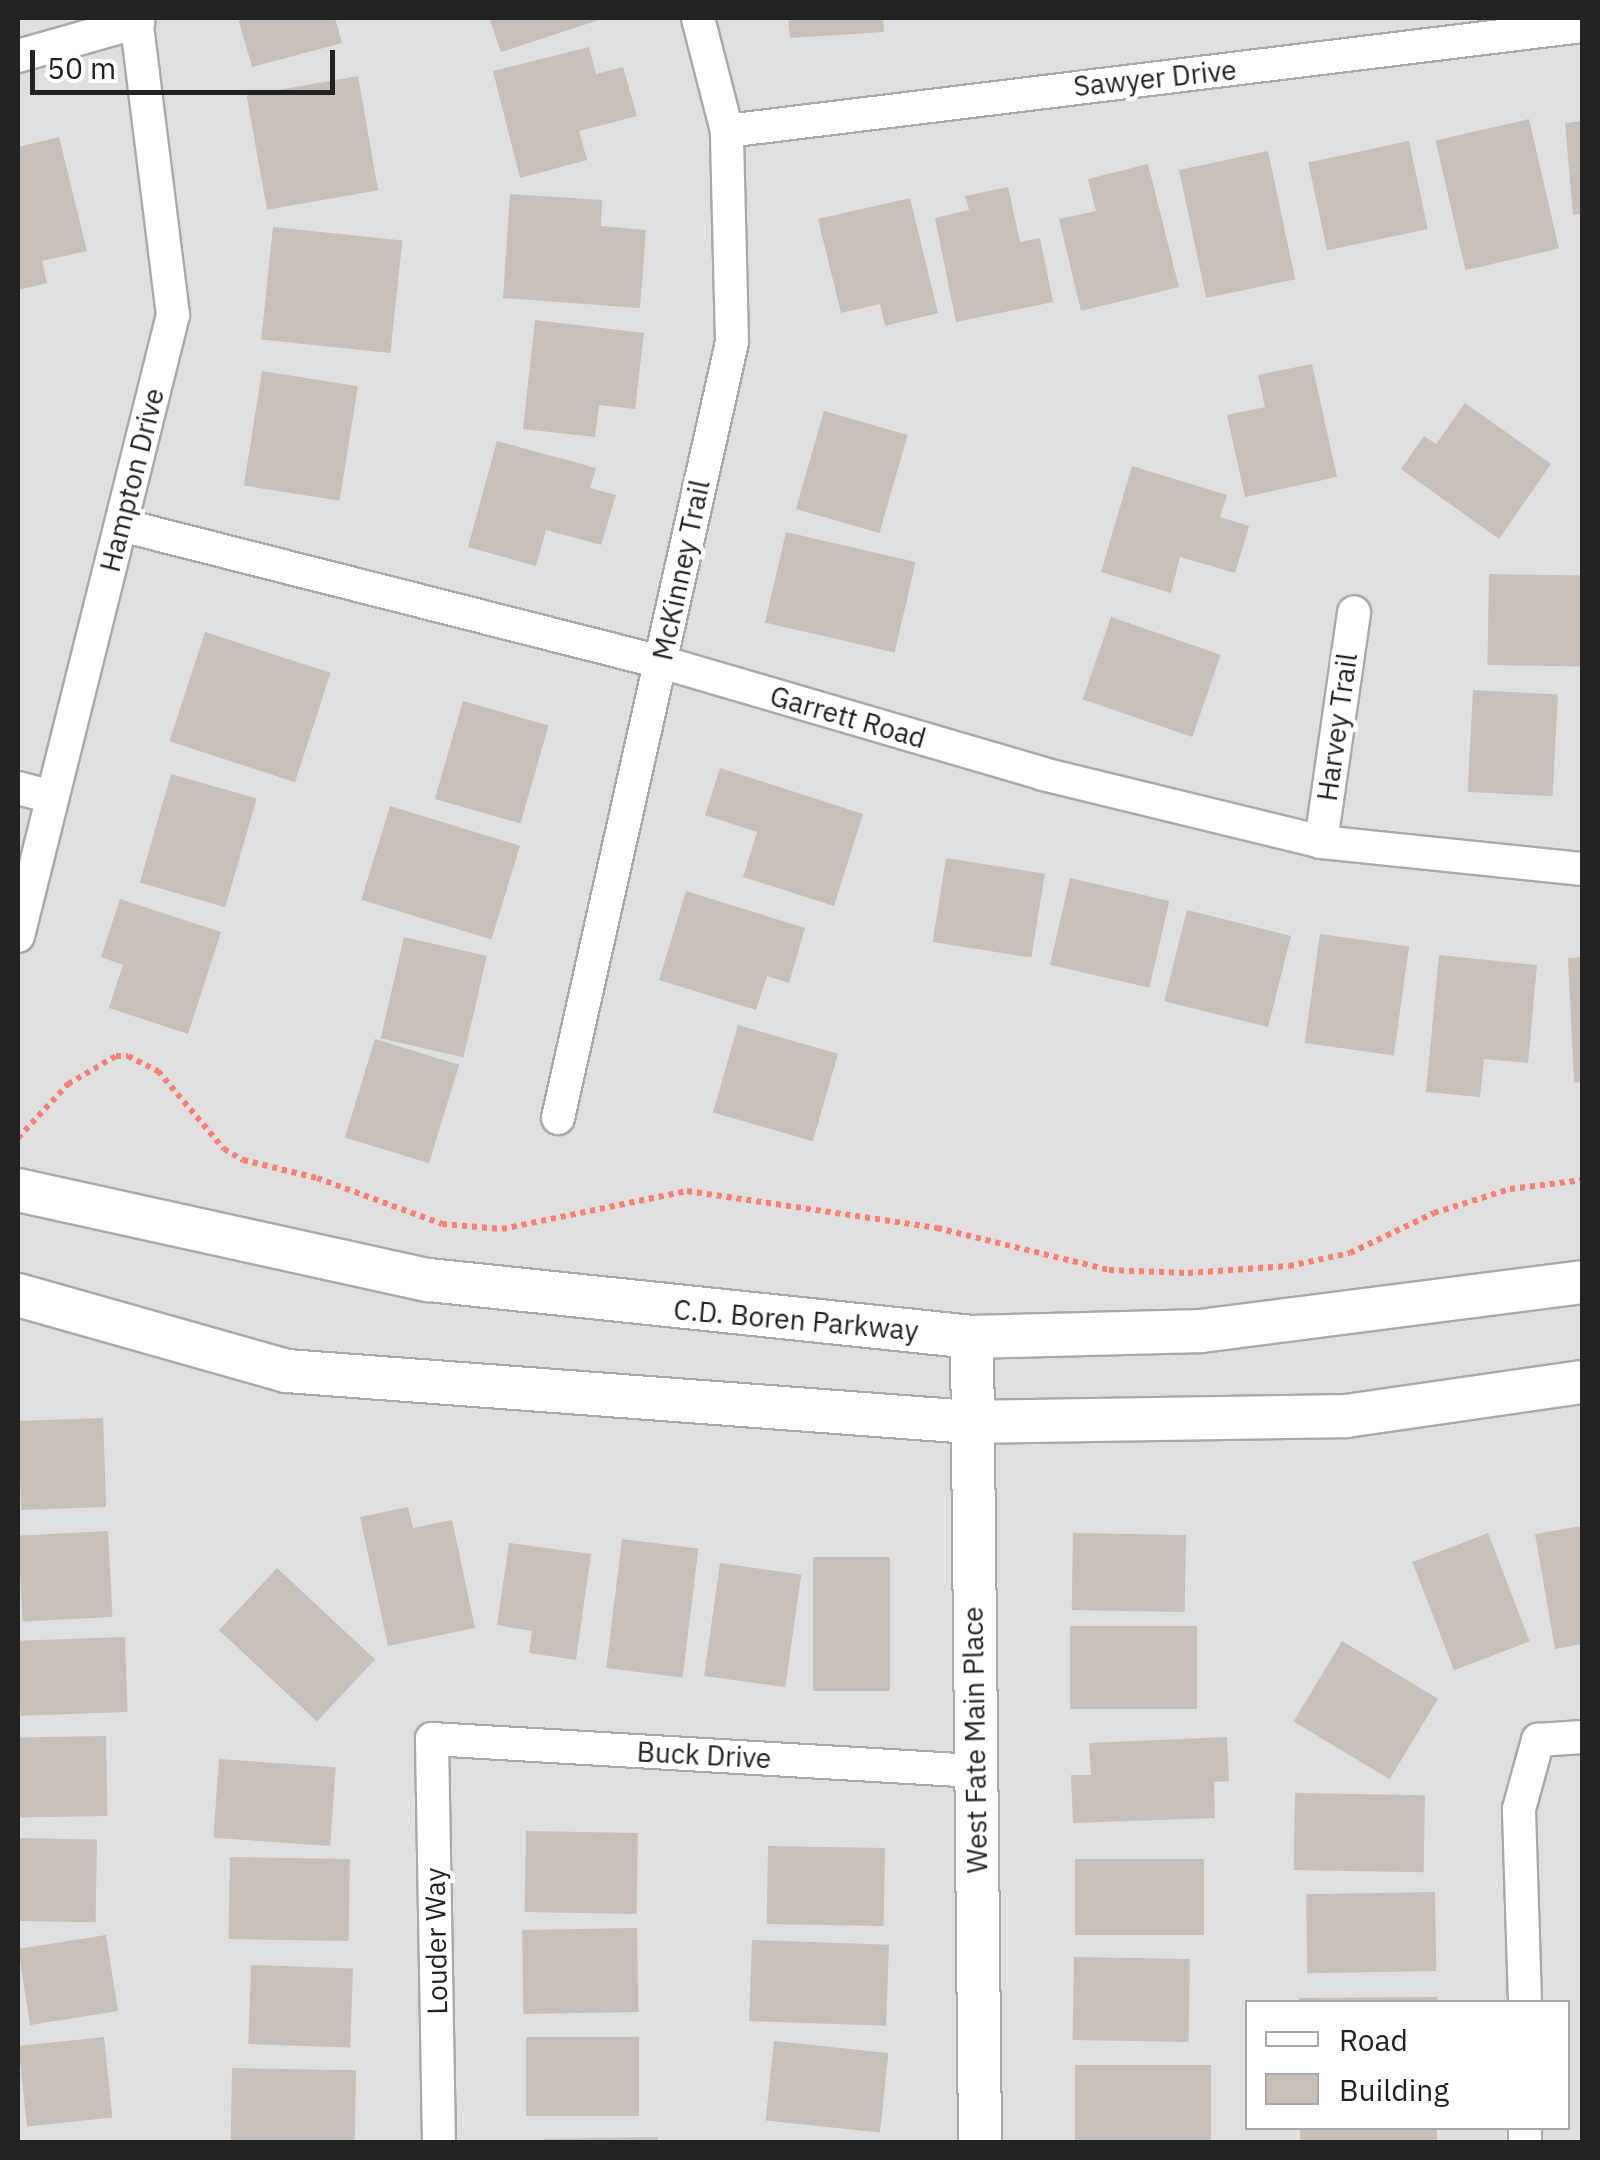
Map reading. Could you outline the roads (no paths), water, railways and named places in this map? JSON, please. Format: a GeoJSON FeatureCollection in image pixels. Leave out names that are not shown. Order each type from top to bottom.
{"type":"FeatureCollection","features":[{"type":"Feature","properties":{"kind":"street","name":"McKinney Trail"},"geometry":{"type":"LineString","coordinates":[[558,1118],[732,342],[727,131],[698,18]]}},
{"type":"Feature","properties":{"kind":"street"},"geometry":{"type":"LineString","coordinates":[[18,56],[137,20]]}},
{"type":"Feature","properties":{"kind":"street","name":"Hampton Drive"},"geometry":{"type":"LineString","coordinates":[[18,936],[174,315],[137,20]]}},
{"type":"Feature","properties":{"kind":"street","name":"Sawyer Drive"},"geometry":{"type":"LineString","coordinates":[[727,131],[1582,26]]}},
{"type":"Feature","properties":{"kind":"street","name":"Garrett Road"},"geometry":{"type":"LineString","coordinates":[[121,524],[661,662],[1043,774],[1320,842],[1582,868]]}},
{"type":"Feature","properties":{"kind":"street","name":"Harvey Trail"},"geometry":{"type":"LineString","coordinates":[[1320,842],[1354,612]]}},
{"type":"Feature","properties":{"kind":"street"},"geometry":{"type":"LineString","coordinates":[[18,788],[52,797]]}},
{"type":"Feature","properties":{"kind":"street","name":"C.D. Boren Parkway"},"geometry":{"type":"LineString","coordinates":[[18,1190],[429,1280],[972,1336],[1201,1331],[1582,1282]]}},
{"type":"Feature","properties":{"kind":"street"},"geometry":{"type":"LineString","coordinates":[[18,1295],[287,1372],[970,1422],[1346,1416],[1582,1382]]}},
{"type":"Feature","properties":{"kind":"street","name":"West Fate Main Place"},"geometry":{"type":"LineString","coordinates":[[972,1336],[980,2142]]}},
{"type":"Feature","properties":{"kind":"street"},"geometry":{"type":"LineString","coordinates":[[1525,2000],[1519,1809],[1538,1740],[1582,1736]]}},
{"type":"Feature","properties":{"kind":"street","name":"Buck Drive"},"geometry":{"type":"LineString","coordinates":[[432,1739],[976,1771]]}},
{"type":"Feature","properties":{"kind":"street","name":"Louder Way"},"geometry":{"type":"LineString","coordinates":[[432,1739],[439,2142]]}}]}
